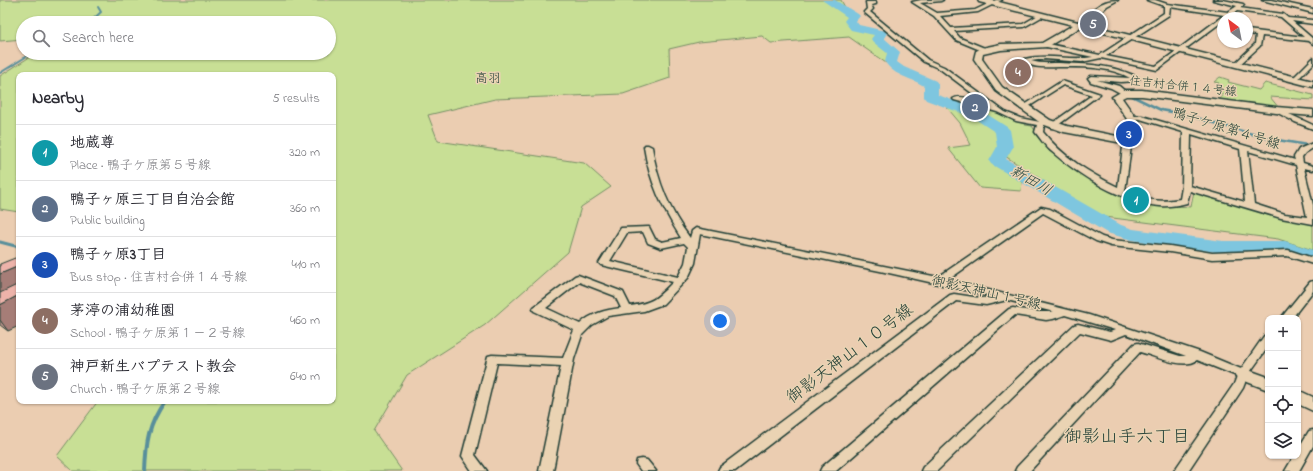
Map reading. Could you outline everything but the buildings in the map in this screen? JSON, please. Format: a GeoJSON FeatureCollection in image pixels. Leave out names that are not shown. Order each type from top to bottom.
{"type":"FeatureCollection","features":[{"type":"Feature","properties":{"kind":"street"},"geometry":{"type":"LineString","coordinates":[[941,0],[915,2],[936,15],[958,39],[984,50]]}},
{"type":"Feature","properties":{"kind":"street"},"geometry":{"type":"LineString","coordinates":[[982,0],[997,2],[1079,25],[1313,84]]}},
{"type":"Feature","properties":{"kind":"street"},"geometry":{"type":"LineString","coordinates":[[1044,45],[1079,25],[1092,16],[1104,4],[1114,0]]}},
{"type":"Feature","properties":{"kind":"street"},"geometry":{"type":"LineString","coordinates":[[1149,0],[1167,5],[1217,12]]}},
{"type":"Feature","properties":{"kind":"street"},"geometry":{"type":"LineString","coordinates":[[1215,0],[1242,4],[1231,12]]}},
{"type":"Feature","properties":{"kind":"street"},"geometry":{"type":"LineString","coordinates":[[1264,0],[1313,11]]}},
{"type":"Feature","properties":{"kind":"street"},"geometry":{"type":"LineString","coordinates":[[936,15],[976,11],[997,2]]}},
{"type":"Feature","properties":{"kind":"street"},"geometry":{"type":"LineString","coordinates":[[874,3],[868,3],[870,9],[867,12],[895,37],[901,39],[926,61],[942,68],[1003,113]]}},
{"type":"Feature","properties":{"kind":"street"},"geometry":{"type":"LineString","coordinates":[[1124,93],[1116,86],[1100,85],[1091,78],[1121,80],[1137,79],[1127,73],[1078,66],[1039,66],[1028,62],[1028,60],[1047,57],[1092,60],[1100,57],[1167,14],[1167,5]]}},
{"type":"Feature","properties":{"kind":"street"},"geometry":{"type":"LineString","coordinates":[[1235,9],[1313,22]]}},
{"type":"Feature","properties":{"kind":"street"},"geometry":{"type":"LineString","coordinates":[[949,30],[1024,25],[1042,15]]}},
{"type":"Feature","properties":{"kind":"street"},"geometry":{"type":"LineString","coordinates":[[1284,18],[1312,41]]}},
{"type":"Feature","properties":{"kind":"street"},"geometry":{"type":"LineString","coordinates":[[1047,124],[1023,108],[999,89],[978,59],[979,54],[984,50],[1015,45],[1044,45],[1157,68],[1217,23]]}},
{"type":"Feature","properties":{"kind":"street"},"geometry":{"type":"LineString","coordinates":[[1211,27],[1217,28]]}},
{"type":"Feature","properties":{"kind":"street"},"geometry":{"type":"LineString","coordinates":[[1302,32],[1313,32]]}},
{"type":"Feature","properties":{"kind":"street"},"geometry":{"type":"LineString","coordinates":[[1253,33],[1312,41]]}},
{"type":"Feature","properties":{"kind":"street"},"geometry":{"type":"LineString","coordinates":[[1236,64],[1258,45],[1259,34]]}},
{"type":"Feature","properties":{"kind":"street"},"geometry":{"type":"LineString","coordinates":[[1295,79],[1313,60]]}},
{"type":"Feature","properties":{"kind":"street"},"geometry":{"type":"LineString","coordinates":[[1023,108],[1062,83],[1097,94],[1047,124],[1039,132],[1053,148],[1086,172],[1121,192],[1160,204],[1184,200],[1186,187],[1187,130]]}},
{"type":"Feature","properties":{"kind":"street","name":"住吉村合併１４号線"},"geometry":{"type":"LineString","coordinates":[[1128,139],[1138,128],[1117,97],[1124,93],[1142,93],[1276,110],[1313,113]]}},
{"type":"Feature","properties":{"kind":"street"},"geometry":{"type":"LineString","coordinates":[[956,99],[964,100],[1003,113],[1018,120],[1047,124],[1064,129],[1117,139],[1128,139],[1121,192]]}},
{"type":"Feature","properties":{"kind":"street"},"geometry":{"type":"LineString","coordinates":[[1276,110],[1297,121],[1313,127]]}},
{"type":"Feature","properties":{"kind":"street","name":"鴨子ケ原第４号線"},"geometry":{"type":"LineString","coordinates":[[1131,117],[1140,117],[1187,130],[1313,168]]}},
{"type":"Feature","properties":{"kind":"street"},"geometry":{"type":"LineString","coordinates":[[1186,187],[1291,217],[1312,220],[1298,157],[1302,151],[1311,146]]}},
{"type":"Feature","properties":{"kind":"street"},"geometry":{"type":"LineString","coordinates":[[546,471],[568,362],[577,333],[588,322],[606,313],[644,308],[659,302],[680,280],[690,263],[689,244],[665,204],[650,168],[648,147]]}},
{"type":"Feature","properties":{"kind":"street"},"geometry":{"type":"LineString","coordinates":[[1244,148],[1250,206]]}},
{"type":"Feature","properties":{"kind":"street"},"geometry":{"type":"LineString","coordinates":[[940,281],[1041,210],[1047,211],[1087,233],[1111,243],[1170,249],[1212,256],[1288,253],[1313,261]]}},
{"type":"Feature","properties":{"kind":"street"},"geometry":{"type":"LineString","coordinates":[[680,280],[604,263],[624,230],[646,229],[651,241],[661,244],[689,244]]}},
{"type":"Feature","properties":{"kind":"street","name":"御影天神山１号線"},"geometry":{"type":"LineString","coordinates":[[689,244],[696,230],[940,281],[1064,311],[1196,355],[1265,383]]}},
{"type":"Feature","properties":{"kind":"street"},"geometry":{"type":"LineString","coordinates":[[581,329],[538,309],[578,278],[619,294],[627,310]]}},
{"type":"Feature","properties":{"kind":"street"},"geometry":{"type":"LineString","coordinates":[[1289,315],[1310,295],[1313,284]]}},
{"type":"Feature","properties":{"kind":"street","name":"御影天神山１０号線"},"geometry":{"type":"LineString","coordinates":[[725,471],[954,297],[987,302],[998,301],[1005,297]]}},
{"type":"Feature","properties":{"kind":"street"},"geometry":{"type":"LineString","coordinates":[[827,471],[1013,311],[1046,316],[1059,315],[1064,311]]}},
{"type":"Feature","properties":{"kind":"street"},"geometry":{"type":"LineString","coordinates":[[928,471],[1078,328],[1112,336],[1124,331]]}},
{"type":"Feature","properties":{"kind":"street"},"geometry":{"type":"LineString","coordinates":[[1180,471],[1239,385],[1243,374],[1265,343]]}},
{"type":"Feature","properties":{"kind":"street"},"geometry":{"type":"LineString","coordinates":[[1022,471],[1138,347],[1180,360],[1190,360],[1196,355]]}},
{"type":"Feature","properties":{"kind":"street"},"geometry":{"type":"LineString","coordinates":[[480,471],[468,456],[492,359],[568,362]]}},
{"type":"Feature","properties":{"kind":"street"},"geometry":{"type":"LineString","coordinates":[[1301,398],[1313,404]]}},
{"type":"Feature","properties":{"kind":"street"},"geometry":{"type":"LineString","coordinates":[[1292,471],[1313,435]]}},
{"type":"Feature","properties":{"kind":"green space"},"geometry":{"type":"Polygon","coordinates":[[[0,0],[841,0],[857,29],[873,31],[889,54],[886,63],[849,37],[771,43],[762,36],[699,42],[669,49],[670,78],[623,94],[495,99],[428,115],[438,141],[584,163],[611,187],[581,207],[568,252],[485,325],[407,375],[374,431],[402,471],[73,471],[57,456],[96,404],[336,404],[336,72],[16,72],[16,212],[0,209],[0,76],[25,60],[336,60],[336,16],[16,16],[16,40],[0,41],[0,0]]]}},
{"type":"Feature","properties":{"kind":"green space"},"geometry":{"type":"Polygon","coordinates":[[[1220,77],[1229,80],[1228,82],[1259,90],[1265,83],[1313,95],[1313,100],[1270,97],[1279,108],[1219,100],[1223,95],[1217,94],[1221,89],[1216,87],[1219,83],[1214,82],[1220,77]]]}},
{"type":"Feature","properties":{"kind":"green space"},"geometry":{"type":"Polygon","coordinates":[[[953,101],[970,110],[983,114],[988,109],[1025,125],[1032,126],[1049,151],[1081,172],[1138,204],[1191,207],[1194,191],[1313,225],[1313,250],[1278,239],[1097,216],[1005,156],[994,161],[1022,182],[1021,191],[980,188],[948,148],[971,145],[960,123],[944,104],[953,101]]]}},
{"type":"Feature","properties":{"kind":"waterway","name":"新田川"},"geometry":{"type":"LineString","coordinates":[[827,0],[854,16],[850,21],[855,28],[881,33],[877,39],[894,52],[891,62],[899,70],[921,78],[931,84],[931,97],[977,114],[1002,130],[1005,147],[997,161],[1114,229],[1132,234],[1223,247],[1285,247],[1313,257]]}},
{"type":"Feature","properties":{"kind":"waterway"},"geometry":{"type":"LineString","coordinates":[[97,16],[101,12],[98,7]]}},
{"type":"Feature","properties":{"kind":"waterway"},"geometry":{"type":"LineString","coordinates":[[0,73],[21,60]]}},
{"type":"Feature","properties":{"kind":"waterway"},"geometry":{"type":"LineString","coordinates":[[1130,95],[1161,110],[1183,114],[1266,138],[1313,146]]}},
{"type":"Feature","properties":{"kind":"waterway"},"geometry":{"type":"LineString","coordinates":[[0,242],[16,246]]}},
{"type":"Feature","properties":{"kind":"waterway"},"geometry":{"type":"LineString","coordinates":[[145,471],[147,443],[151,426],[163,404]]}},
{"type":"Feature","properties":{"kind":"place","name":"神戸新生バプテスト教会"},"geometry":{"type":"Point","coordinates":[1093,24]}},
{"type":"Feature","properties":{"kind":"place","name":"茅渟の浦幼稚園"},"geometry":{"type":"Point","coordinates":[1018,72]}},
{"type":"Feature","properties":{"kind":"place","name":"鴨子ヶ原三丁目自治会館"},"geometry":{"type":"Point","coordinates":[975,107]}},
{"type":"Feature","properties":{"kind":"place","name":"鴨子ヶ原3丁目"},"geometry":{"type":"Point","coordinates":[1129,134]}},
{"type":"Feature","properties":{"kind":"place","name":"地蔵尊"},"geometry":{"type":"Point","coordinates":[1136,200]}},
{"type":"Feature","properties":{"kind":"district","name":"高羽"},"geometry":{"type":"Point","coordinates":[488,78]}},
{"type":"Feature","properties":{"kind":"district","name":"御影山手六丁目"},"geometry":{"type":"Point","coordinates":[1127,438]}}]}
